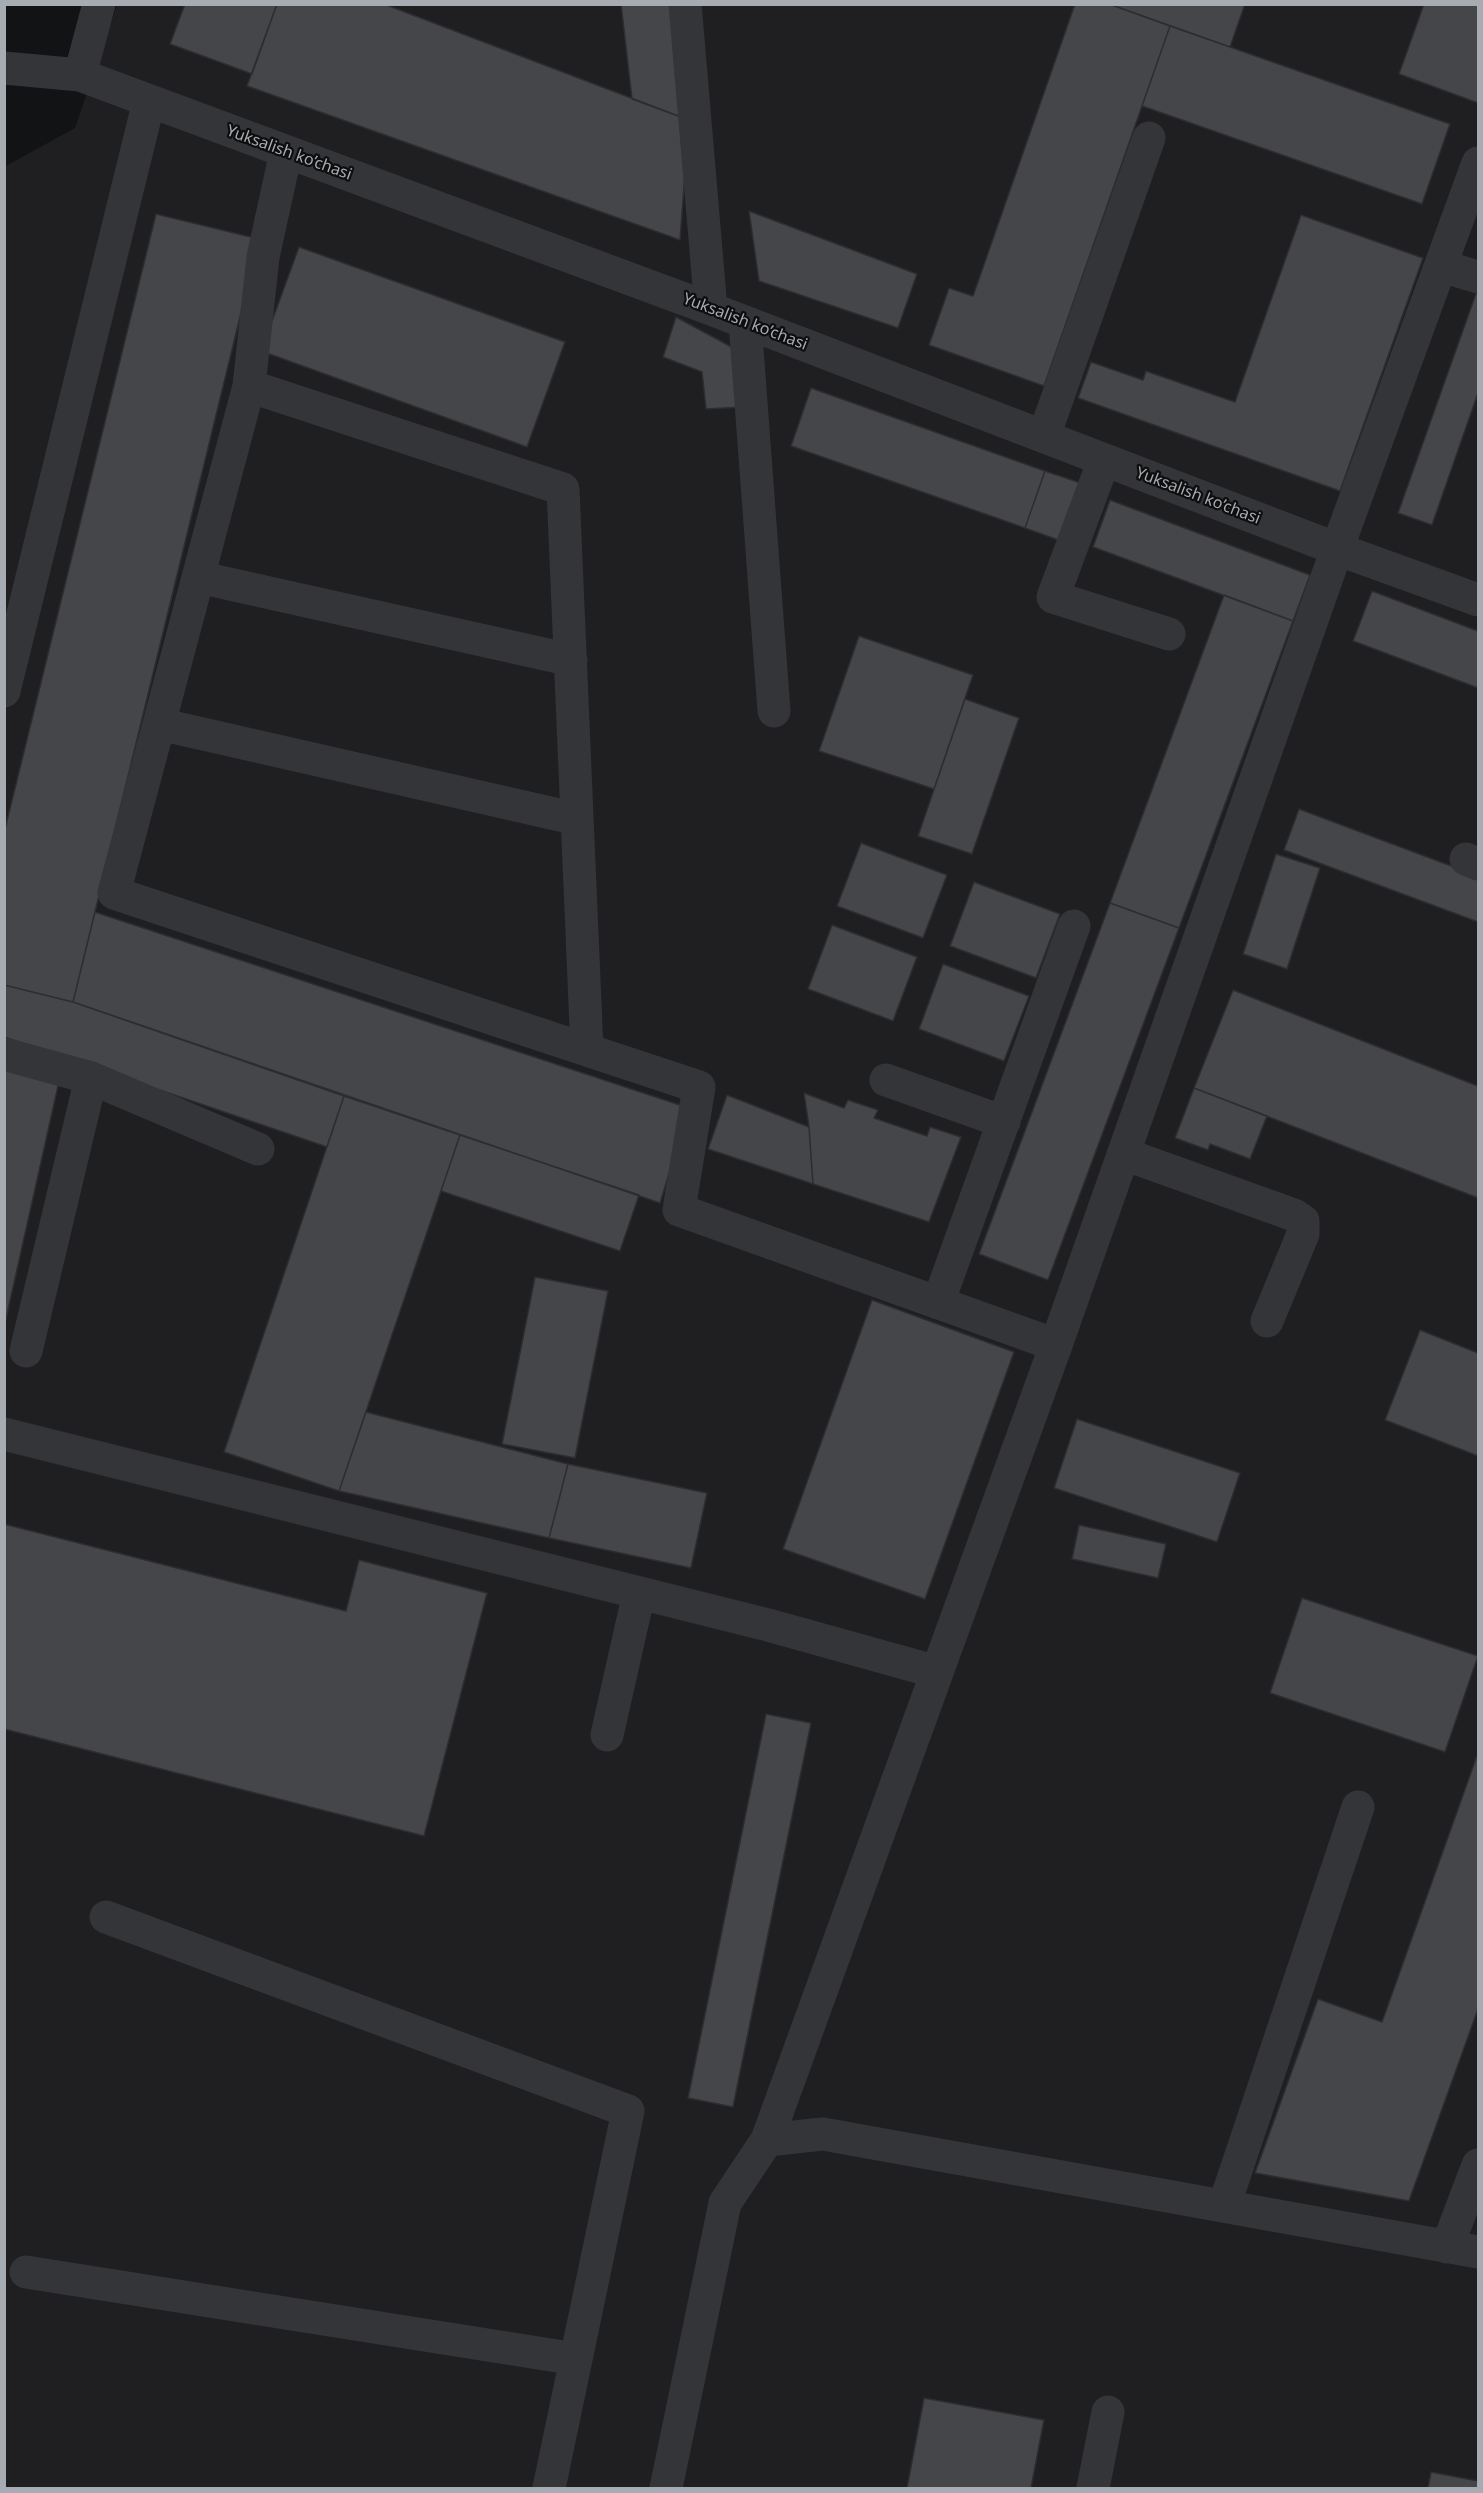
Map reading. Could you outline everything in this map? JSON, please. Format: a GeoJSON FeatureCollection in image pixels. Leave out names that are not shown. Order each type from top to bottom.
{"type":"FeatureCollection","features":[{"type":"Feature","properties":{"kind":"street"},"geometry":{"type":"LineString","coordinates":[[80,75],[99,4]]}},
{"type":"Feature","properties":{"kind":"street"},"geometry":{"type":"LineString","coordinates":[[685,4],[711,309]]}},
{"type":"Feature","properties":{"kind":"street","name":"Yuksalish ko’chasi"},"geometry":{"type":"LineString","coordinates":[[4,68],[80,75],[711,309],[1337,549],[1479,600]]}},
{"type":"Feature","properties":{"kind":"street"},"geometry":{"type":"LineString","coordinates":[[4,691],[149,101]]}},
{"type":"Feature","properties":{"kind":"street"},"geometry":{"type":"LineString","coordinates":[[1044,436],[1149,138]]}},
{"type":"Feature","properties":{"kind":"street"},"geometry":{"type":"LineString","coordinates":[[286,152],[263,257],[249,386],[114,893],[699,1087],[679,1210],[1056,1345]]}},
{"type":"Feature","properties":{"kind":"street"},"geometry":{"type":"LineString","coordinates":[[666,2488],[725,2203],[767,2140],[1056,1345],[1337,549],[1479,163]]}},
{"type":"Feature","properties":{"kind":"street"},"geometry":{"type":"LineString","coordinates":[[1441,266],[1479,277]]}},
{"type":"Feature","properties":{"kind":"street"},"geometry":{"type":"LineString","coordinates":[[745,322],[774,711]]}},
{"type":"Feature","properties":{"kind":"street"},"geometry":{"type":"LineString","coordinates":[[249,386],[563,489],[586,1050]]}},
{"type":"Feature","properties":{"kind":"street"},"geometry":{"type":"LineString","coordinates":[[1104,460],[1053,597],[1168,634]]}},
{"type":"Feature","properties":{"kind":"street"},"geometry":{"type":"LineString","coordinates":[[198,577],[571,660]]}},
{"type":"Feature","properties":{"kind":"street"},"geometry":{"type":"LineString","coordinates":[[159,724],[577,819]]}},
{"type":"Feature","properties":{"kind":"street"},"geometry":{"type":"LineString","coordinates":[[938,1304],[1074,926]]}},
{"type":"Feature","properties":{"kind":"street"},"geometry":{"type":"LineString","coordinates":[[4,1054],[91,1078],[258,1149]]}},
{"type":"Feature","properties":{"kind":"street"},"geometry":{"type":"LineString","coordinates":[[26,1351],[91,1078]]}},
{"type":"Feature","properties":{"kind":"street"},"geometry":{"type":"LineString","coordinates":[[886,1080],[1004,1122]]}},
{"type":"Feature","properties":{"kind":"street"},"geometry":{"type":"LineString","coordinates":[[1124,1154],[1294,1215],[1304,1221],[1303,1234],[1267,1321]]}},
{"type":"Feature","properties":{"kind":"street"},"geometry":{"type":"LineString","coordinates":[[4,1434],[639,1593],[937,1672]]}},
{"type":"Feature","properties":{"kind":"street"},"geometry":{"type":"LineString","coordinates":[[607,1735],[639,1593]]}},
{"type":"Feature","properties":{"kind":"street"},"geometry":{"type":"LineString","coordinates":[[1224,2206],[1358,1808]]}},
{"type":"Feature","properties":{"kind":"street"},"geometry":{"type":"LineString","coordinates":[[106,1917],[628,2111],[549,2488]]}},
{"type":"Feature","properties":{"kind":"street"},"geometry":{"type":"LineString","coordinates":[[767,2140],[823,2134],[1479,2252]]}},
{"type":"Feature","properties":{"kind":"street"},"geometry":{"type":"LineString","coordinates":[[1447,2247],[1479,2164]]}},
{"type":"Feature","properties":{"kind":"street"},"geometry":{"type":"LineString","coordinates":[[26,2272],[576,2359]]}},
{"type":"Feature","properties":{"kind":"street"},"geometry":{"type":"LineString","coordinates":[[1093,2488],[1108,2412]]}},
{"type":"Feature","properties":{"kind":"shaded area"},"geometry":{"type":"Polygon","coordinates":[[[117,5],[1478,5],[1478,2488],[5,2488],[4,167],[75,128],[117,5]]]}},
{"type":"Feature","properties":{"kind":"building"},"geometry":{"type":"Polygon","coordinates":[[[185,4],[277,4],[252,74],[170,44],[185,4]]]}},
{"type":"Feature","properties":{"kind":"building"},"geometry":{"type":"Polygon","coordinates":[[[277,4],[384,4],[689,120],[680,240],[247,86],[277,4]]]}},
{"type":"Feature","properties":{"kind":"building"},"geometry":{"type":"Polygon","coordinates":[[[621,4],[676,4],[689,120],[632,99],[621,4]]]}},
{"type":"Feature","properties":{"kind":"building"},"geometry":{"type":"Polygon","coordinates":[[[1075,4],[1109,4],[1170,26],[1044,386],[929,345],[949,288],[973,296],[1075,4]]]}},
{"type":"Feature","properties":{"kind":"building"},"geometry":{"type":"Polygon","coordinates":[[[1109,4],[1245,4],[1230,47],[1109,4]]]}},
{"type":"Feature","properties":{"kind":"building"},"geometry":{"type":"Polygon","coordinates":[[[1424,4],[1478,4],[1478,103],[1399,74],[1424,4]]]}},
{"type":"Feature","properties":{"kind":"building"},"geometry":{"type":"Polygon","coordinates":[[[1170,26],[1450,124],[1422,204],[1142,106],[1170,26]]]}},
{"type":"Feature","properties":{"kind":"building"},"geometry":{"type":"Polygon","coordinates":[[[749,211],[917,274],[898,328],[759,281],[749,211]]]}},
{"type":"Feature","properties":{"kind":"building"},"geometry":{"type":"Polygon","coordinates":[[[156,214],[259,239],[73,1002],[4,985],[4,833],[156,214]]]}},
{"type":"Feature","properties":{"kind":"building"},"geometry":{"type":"Polygon","coordinates":[[[1301,215],[1423,258],[1340,491],[1078,398],[1091,362],[1143,380],[1146,371],[1235,402],[1301,215]]]}},
{"type":"Feature","properties":{"kind":"building"},"geometry":{"type":"Polygon","coordinates":[[[299,247],[565,342],[527,447],[261,351],[299,247]]]}},
{"type":"Feature","properties":{"kind":"building"},"geometry":{"type":"Polygon","coordinates":[[[1478,288],[1478,393],[1432,525],[1398,513],[1478,288]]]}},
{"type":"Feature","properties":{"kind":"building"},"geometry":{"type":"Polygon","coordinates":[[[676,317],[739,351],[745,407],[706,409],[702,372],[663,357],[676,317]]]}},
{"type":"Feature","properties":{"kind":"building"},"geometry":{"type":"Polygon","coordinates":[[[811,388],[1045,471],[1025,528],[791,446],[811,388]]]}},
{"type":"Feature","properties":{"kind":"building"},"geometry":{"type":"Polygon","coordinates":[[[1045,471],[1081,483],[1061,541],[1025,528],[1045,471]]]}},
{"type":"Feature","properties":{"kind":"building"},"geometry":{"type":"Polygon","coordinates":[[[1110,500],[1310,575],[1293,621],[1093,547],[1110,500]]]}},
{"type":"Feature","properties":{"kind":"building"},"geometry":{"type":"Polygon","coordinates":[[[1372,591],[1478,631],[1478,688],[1353,641],[1372,591]]]}},
{"type":"Feature","properties":{"kind":"building"},"geometry":{"type":"Polygon","coordinates":[[[1224,595],[1293,621],[1179,928],[1110,903],[1224,595]]]}},
{"type":"Feature","properties":{"kind":"building"},"geometry":{"type":"Polygon","coordinates":[[[859,636],[973,675],[934,789],[819,751],[859,636]]]}},
{"type":"Feature","properties":{"kind":"building"},"geometry":{"type":"Polygon","coordinates":[[[965,699],[1019,718],[972,854],[918,836],[965,699]]]}},
{"type":"Feature","properties":{"kind":"building"},"geometry":{"type":"Polygon","coordinates":[[[1299,809],[1478,876],[1478,922],[1284,850],[1299,809]]]}},
{"type":"Feature","properties":{"kind":"building"},"geometry":{"type":"Polygon","coordinates":[[[861,843],[947,875],[923,938],[837,906],[861,843]]]}},
{"type":"Feature","properties":{"kind":"building"},"geometry":{"type":"Polygon","coordinates":[[[1276,854],[1320,868],[1287,969],[1243,954],[1276,854]]]}},
{"type":"Feature","properties":{"kind":"building"},"geometry":{"type":"Polygon","coordinates":[[[974,882],[1060,914],[1036,978],[950,946],[974,882]]]}},
{"type":"Feature","properties":{"kind":"building"},"geometry":{"type":"Polygon","coordinates":[[[1110,903],[1179,928],[1048,1280],[979,1254],[1110,903]]]}},
{"type":"Feature","properties":{"kind":"building"},"geometry":{"type":"Polygon","coordinates":[[[95,912],[689,1108],[660,1203],[73,1002],[95,912]]]}},
{"type":"Feature","properties":{"kind":"building"},"geometry":{"type":"Polygon","coordinates":[[[832,925],[917,957],[893,1021],[808,989],[832,925]]]}},
{"type":"Feature","properties":{"kind":"building"},"geometry":{"type":"Polygon","coordinates":[[[943,964],[1029,996],[1004,1061],[919,1029],[943,964]]]}},
{"type":"Feature","properties":{"kind":"building"},"geometry":{"type":"Polygon","coordinates":[[[4,985],[73,1002],[344,1096],[327,1147],[4,1037],[4,985]]]}},
{"type":"Feature","properties":{"kind":"building"},"geometry":{"type":"Polygon","coordinates":[[[1233,990],[1478,1086],[1478,1198],[1194,1088],[1233,990]]]}},
{"type":"Feature","properties":{"kind":"building"},"geometry":{"type":"Polygon","coordinates":[[[4,1065],[60,1077],[4,1328],[4,1065]]]}},
{"type":"Feature","properties":{"kind":"building"},"geometry":{"type":"Polygon","coordinates":[[[1194,1088],[1267,1116],[1250,1159],[1210,1144],[1208,1150],[1175,1138],[1194,1088]]]}},
{"type":"Feature","properties":{"kind":"building"},"geometry":{"type":"Polygon","coordinates":[[[804,1093],[844,1108],[848,1100],[878,1110],[874,1118],[927,1136],[930,1127],[961,1137],[929,1222],[813,1184],[804,1093]]]}},
{"type":"Feature","properties":{"kind":"building"},"geometry":{"type":"Polygon","coordinates":[[[727,1095],[809,1127],[813,1184],[708,1149],[727,1095]]]}},
{"type":"Feature","properties":{"kind":"building"},"geometry":{"type":"Polygon","coordinates":[[[344,1096],[460,1135],[339,1491],[224,1452],[344,1096]]]}},
{"type":"Feature","properties":{"kind":"building"},"geometry":{"type":"Polygon","coordinates":[[[460,1135],[639,1195],[620,1251],[441,1191],[460,1135]]]}},
{"type":"Feature","properties":{"kind":"building"},"geometry":{"type":"Polygon","coordinates":[[[535,1277],[608,1291],[575,1458],[502,1444],[535,1277]]]}},
{"type":"Feature","properties":{"kind":"building"},"geometry":{"type":"Polygon","coordinates":[[[872,1300],[1014,1352],[925,1599],[783,1549],[872,1300]]]}},
{"type":"Feature","properties":{"kind":"building"},"geometry":{"type":"Polygon","coordinates":[[[1420,1330],[1478,1353],[1478,1456],[1385,1420],[1420,1330]]]}},
{"type":"Feature","properties":{"kind":"building"},"geometry":{"type":"Polygon","coordinates":[[[366,1412],[568,1464],[549,1538],[339,1491],[366,1412]]]}},
{"type":"Feature","properties":{"kind":"building"},"geometry":{"type":"Polygon","coordinates":[[[1077,1419],[1240,1473],[1217,1542],[1054,1488],[1077,1419]]]}},
{"type":"Feature","properties":{"kind":"building"},"geometry":{"type":"Polygon","coordinates":[[[568,1464],[707,1493],[691,1568],[549,1538],[568,1464]]]}},
{"type":"Feature","properties":{"kind":"building"},"geometry":{"type":"Polygon","coordinates":[[[4,1524],[346,1611],[359,1560],[487,1593],[424,1836],[4,1729],[4,1524]]]}},
{"type":"Feature","properties":{"kind":"building"},"geometry":{"type":"Polygon","coordinates":[[[1079,1525],[1166,1544],[1158,1578],[1072,1559],[1079,1525]]]}},
{"type":"Feature","properties":{"kind":"building"},"geometry":{"type":"Polygon","coordinates":[[[1302,1598],[1478,1656],[1445,1752],[1270,1693],[1302,1598]]]}},
{"type":"Feature","properties":{"kind":"building"},"geometry":{"type":"Polygon","coordinates":[[[766,1714],[811,1723],[733,2107],[688,2098],[766,1714]]]}},
{"type":"Feature","properties":{"kind":"building"},"geometry":{"type":"Polygon","coordinates":[[[1478,1753],[1478,2009],[1409,2201],[1255,2173],[1318,1999],[1382,2022],[1478,1753]]]}},
{"type":"Feature","properties":{"kind":"building"},"geometry":{"type":"Polygon","coordinates":[[[924,2398],[1044,2420],[1031,2488],[907,2488],[924,2398]]]}},
{"type":"Feature","properties":{"kind":"building"},"geometry":{"type":"Polygon","coordinates":[[[1431,2472],[1478,2481],[1478,2488],[1428,2488],[1431,2472]]]}}]}
